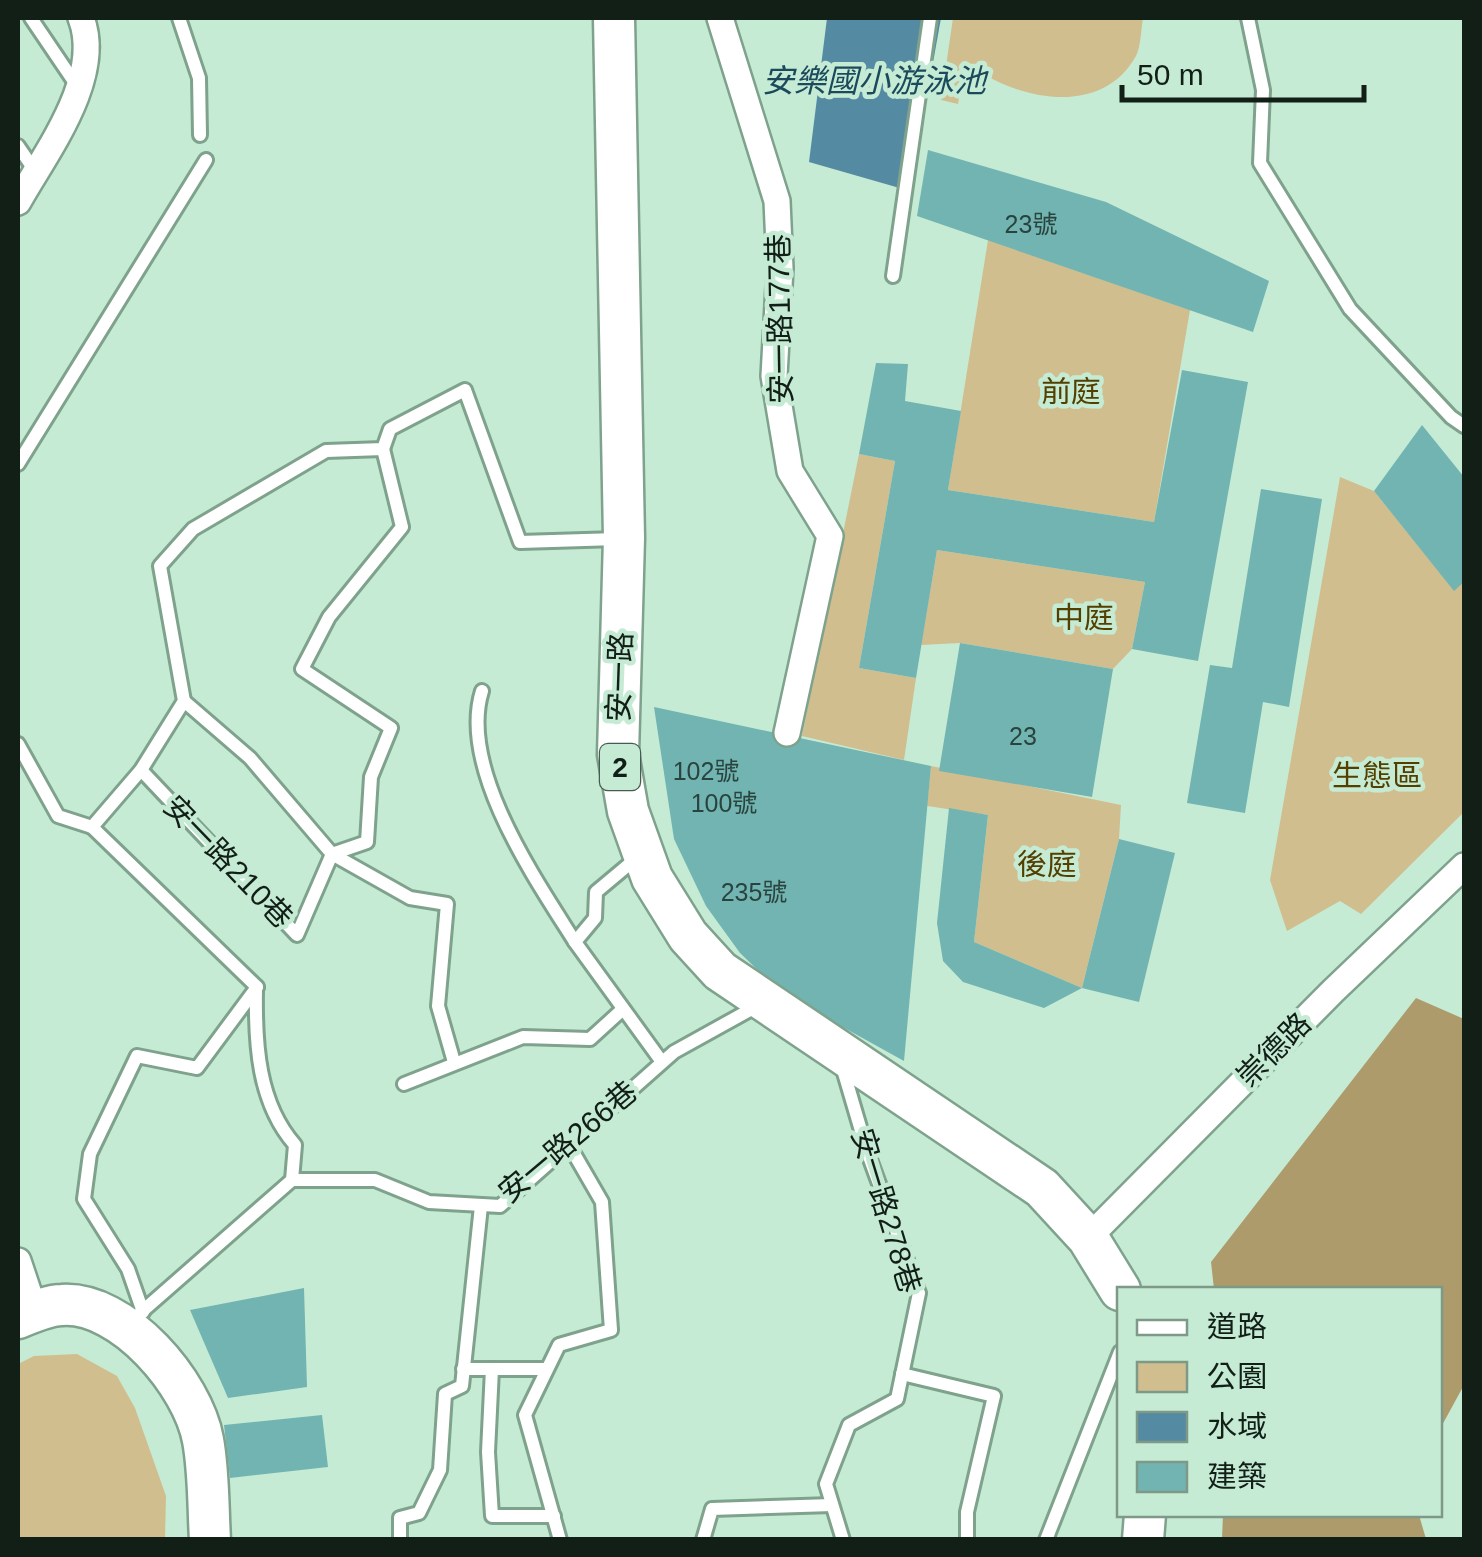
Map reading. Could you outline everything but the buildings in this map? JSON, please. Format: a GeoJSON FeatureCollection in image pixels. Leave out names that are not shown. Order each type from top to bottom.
{"type":"FeatureCollection","features":[{"type":"Feature","properties":{"kind":"main road","name":"安一路"},"geometry":{"type":"LineString","coordinates":[[614,18],[624,538],[618,754],[641,854],[663,898],[702,954],[766,1002],[1042,1188],[1088,1238],[1118,1287]]}},
{"type":"Feature","properties":{"kind":"main road"},"geometry":{"type":"LineString","coordinates":[[26,1315],[61,1304],[134,1320],[181,1385],[203,1437],[210,1540]]}},
{"type":"Feature","properties":{"kind":"street","name":"安一路177巷"},"geometry":{"type":"LineString","coordinates":[[720,18],[777,201],[780,268],[774,376],[790,471],[830,536],[787,733]]}},
{"type":"Feature","properties":{"kind":"street"},"geometry":{"type":"LineString","coordinates":[[18,202],[79,90],[84,25]]}},
{"type":"Feature","properties":{"kind":"street","name":"崇德路"},"geometry":{"type":"LineString","coordinates":[[1088,1238],[1333,991],[1464,866]]}},
{"type":"Feature","properties":{"kind":"street"},"geometry":{"type":"LineString","coordinates":[[18,1261],[26,1315]]}},
{"type":"Feature","properties":{"kind":"lane"},"geometry":{"type":"LineString","coordinates":[[31,18],[79,90]]}},
{"type":"Feature","properties":{"kind":"lane"},"geometry":{"type":"LineString","coordinates":[[179,18],[200,78],[200,135]]}},
{"type":"Feature","properties":{"kind":"lane"},"geometry":{"type":"LineString","coordinates":[[893,276],[930,18]]}},
{"type":"Feature","properties":{"kind":"lane"},"geometry":{"type":"LineString","coordinates":[[1248,18],[1263,90],[1260,162],[1350,309],[1451,417],[1464,426]]}},
{"type":"Feature","properties":{"kind":"lane"},"geometry":{"type":"LineString","coordinates":[[18,146],[36,172]]}},
{"type":"Feature","properties":{"kind":"lane"},"geometry":{"type":"LineString","coordinates":[[18,464],[206,160]]}},
{"type":"Feature","properties":{"kind":"lane"},"geometry":{"type":"LineString","coordinates":[[332,854],[367,842],[371,777],[391,728],[302,670],[330,617],[402,527],[383,449],[390,428],[465,390],[520,542],[624,538]]}},
{"type":"Feature","properties":{"kind":"lane"},"geometry":{"type":"LineString","coordinates":[[383,449],[326,451],[193,529],[160,566],[184,701],[250,758],[332,854],[410,898],[447,904],[438,1006],[454,1062]]}},
{"type":"Feature","properties":{"kind":"lane"},"geometry":{"type":"LineString","coordinates":[[482,692],[477,706],[484,766],[518,850],[575,942],[662,1062]]}},
{"type":"Feature","properties":{"kind":"lane","name":"安一路210巷"},"geometry":{"type":"LineString","coordinates":[[92,827],[141,770],[184,701]]}},
{"type":"Feature","properties":{"kind":"lane"},"geometry":{"type":"LineString","coordinates":[[18,744],[58,816],[92,827],[256,987],[261,1070],[275,1122],[295,1144],[292,1180],[134,1320]]}},
{"type":"Feature","properties":{"kind":"lane","name":"安一路210巷"},"geometry":{"type":"LineString","coordinates":[[141,770],[296,935],[332,854]]}},
{"type":"Feature","properties":{"kind":"lane"},"geometry":{"type":"LineString","coordinates":[[575,942],[595,918],[596,892],[641,854]]}},
{"type":"Feature","properties":{"kind":"lane"},"geometry":{"type":"LineString","coordinates":[[134,1320],[128,1269],[84,1198],[90,1154],[137,1056],[197,1068],[256,987]]}},
{"type":"Feature","properties":{"kind":"lane","name":"安一路266巷"},"geometry":{"type":"LineString","coordinates":[[292,1180],[375,1180],[429,1202],[500,1206],[662,1062],[766,1002]]}},
{"type":"Feature","properties":{"kind":"lane"},"geometry":{"type":"LineString","coordinates":[[404,1084],[523,1038],[590,1040],[623,1009]]}},
{"type":"Feature","properties":{"kind":"lane","name":"安一路278巷"},"geometry":{"type":"LineString","coordinates":[[838,1050],[866,1151],[919,1293],[902,1374]]}},
{"type":"Feature","properties":{"kind":"lane"},"geometry":{"type":"LineString","coordinates":[[560,1540],[525,1415],[558,1346],[610,1330],[602,1202],[569,1145]]}},
{"type":"Feature","properties":{"kind":"lane"},"geometry":{"type":"LineString","coordinates":[[400,1540],[400,1518],[419,1514],[440,1470],[445,1394],[462,1386],[481,1206]]}},
{"type":"Feature","properties":{"kind":"lane"},"geometry":{"type":"LineString","coordinates":[[1046,1540],[1117,1360]]}},
{"type":"Feature","properties":{"kind":"lane"},"geometry":{"type":"LineString","coordinates":[[464,1369],[546,1369]]}},
{"type":"Feature","properties":{"kind":"lane"},"geometry":{"type":"LineString","coordinates":[[492,1369],[488,1452],[492,1516],[554,1516]]}},
{"type":"Feature","properties":{"kind":"lane"},"geometry":{"type":"LineString","coordinates":[[843,1540],[826,1484],[849,1426],[898,1399],[902,1374],[994,1396],[966,1512],[967,1540]]}},
{"type":"Feature","properties":{"kind":"lane"},"geometry":{"type":"LineString","coordinates":[[703,1540],[712,1509],[832,1504]]}},
{"type":"Feature","properties":{"kind":"green space"},"geometry":{"type":"Polygon","coordinates":[[[953,18],[1143,18],[1136,56],[1120,76],[1100,89],[1078,96],[1029,93],[1005,85],[965,61],[958,104],[941,100],[953,18]]]}},
{"type":"Feature","properties":{"kind":"green space","name":"前庭"},"geometry":{"type":"Polygon","coordinates":[[[988,240],[1190,310],[1154,522],[948,490],[988,240]]]}},
{"type":"Feature","properties":{"kind":"green space"},"geometry":{"type":"Polygon","coordinates":[[[859,454],[895,461],[859,668],[916,678],[904,760],[802,736],[859,454]]]}},
{"type":"Feature","properties":{"kind":"green space","name":"生態區"},"geometry":{"type":"Polygon","coordinates":[[[1340,477],[1374,491],[1454,590],[1464,582],[1464,812],[1361,914],[1340,901],[1287,931],[1270,880],[1340,477]]]}},
{"type":"Feature","properties":{"kind":"green space","name":"中庭"},"geometry":{"type":"Polygon","coordinates":[[[937,550],[1145,582],[1132,649],[1113,669],[960,643],[921,645],[937,550]]]}},
{"type":"Feature","properties":{"kind":"green space","name":"後庭"},"geometry":{"type":"Polygon","coordinates":[[[931,766],[1121,805],[1119,839],[1082,988],[974,942],[988,815],[927,806],[931,766]]]}},
{"type":"Feature","properties":{"kind":"green space"},"geometry":{"type":"Polygon","coordinates":[[[77,1354],[117,1376],[135,1408],[166,1496],[165,1539],[18,1539],[18,1364],[34,1356],[77,1354]]]}},
{"type":"Feature","properties":{"kind":"shaded area"},"geometry":{"type":"Polygon","coordinates":[[[1416,998],[1464,1019],[1464,1385],[1442,1425],[1442,1287],[1214,1287],[1211,1262],[1416,998]]]}},
{"type":"Feature","properties":{"kind":"shaded area"},"geometry":{"type":"Polygon","coordinates":[[[1223,1517],[1420,1517],[1426,1539],[1222,1539],[1223,1517]]]}},
{"type":"Feature","properties":{"kind":"water","name":"安樂國小游泳池"},"geometry":{"type":"Polygon","coordinates":[[[827,18],[941,18],[910,191],[809,162],[827,18]]]}}]}
